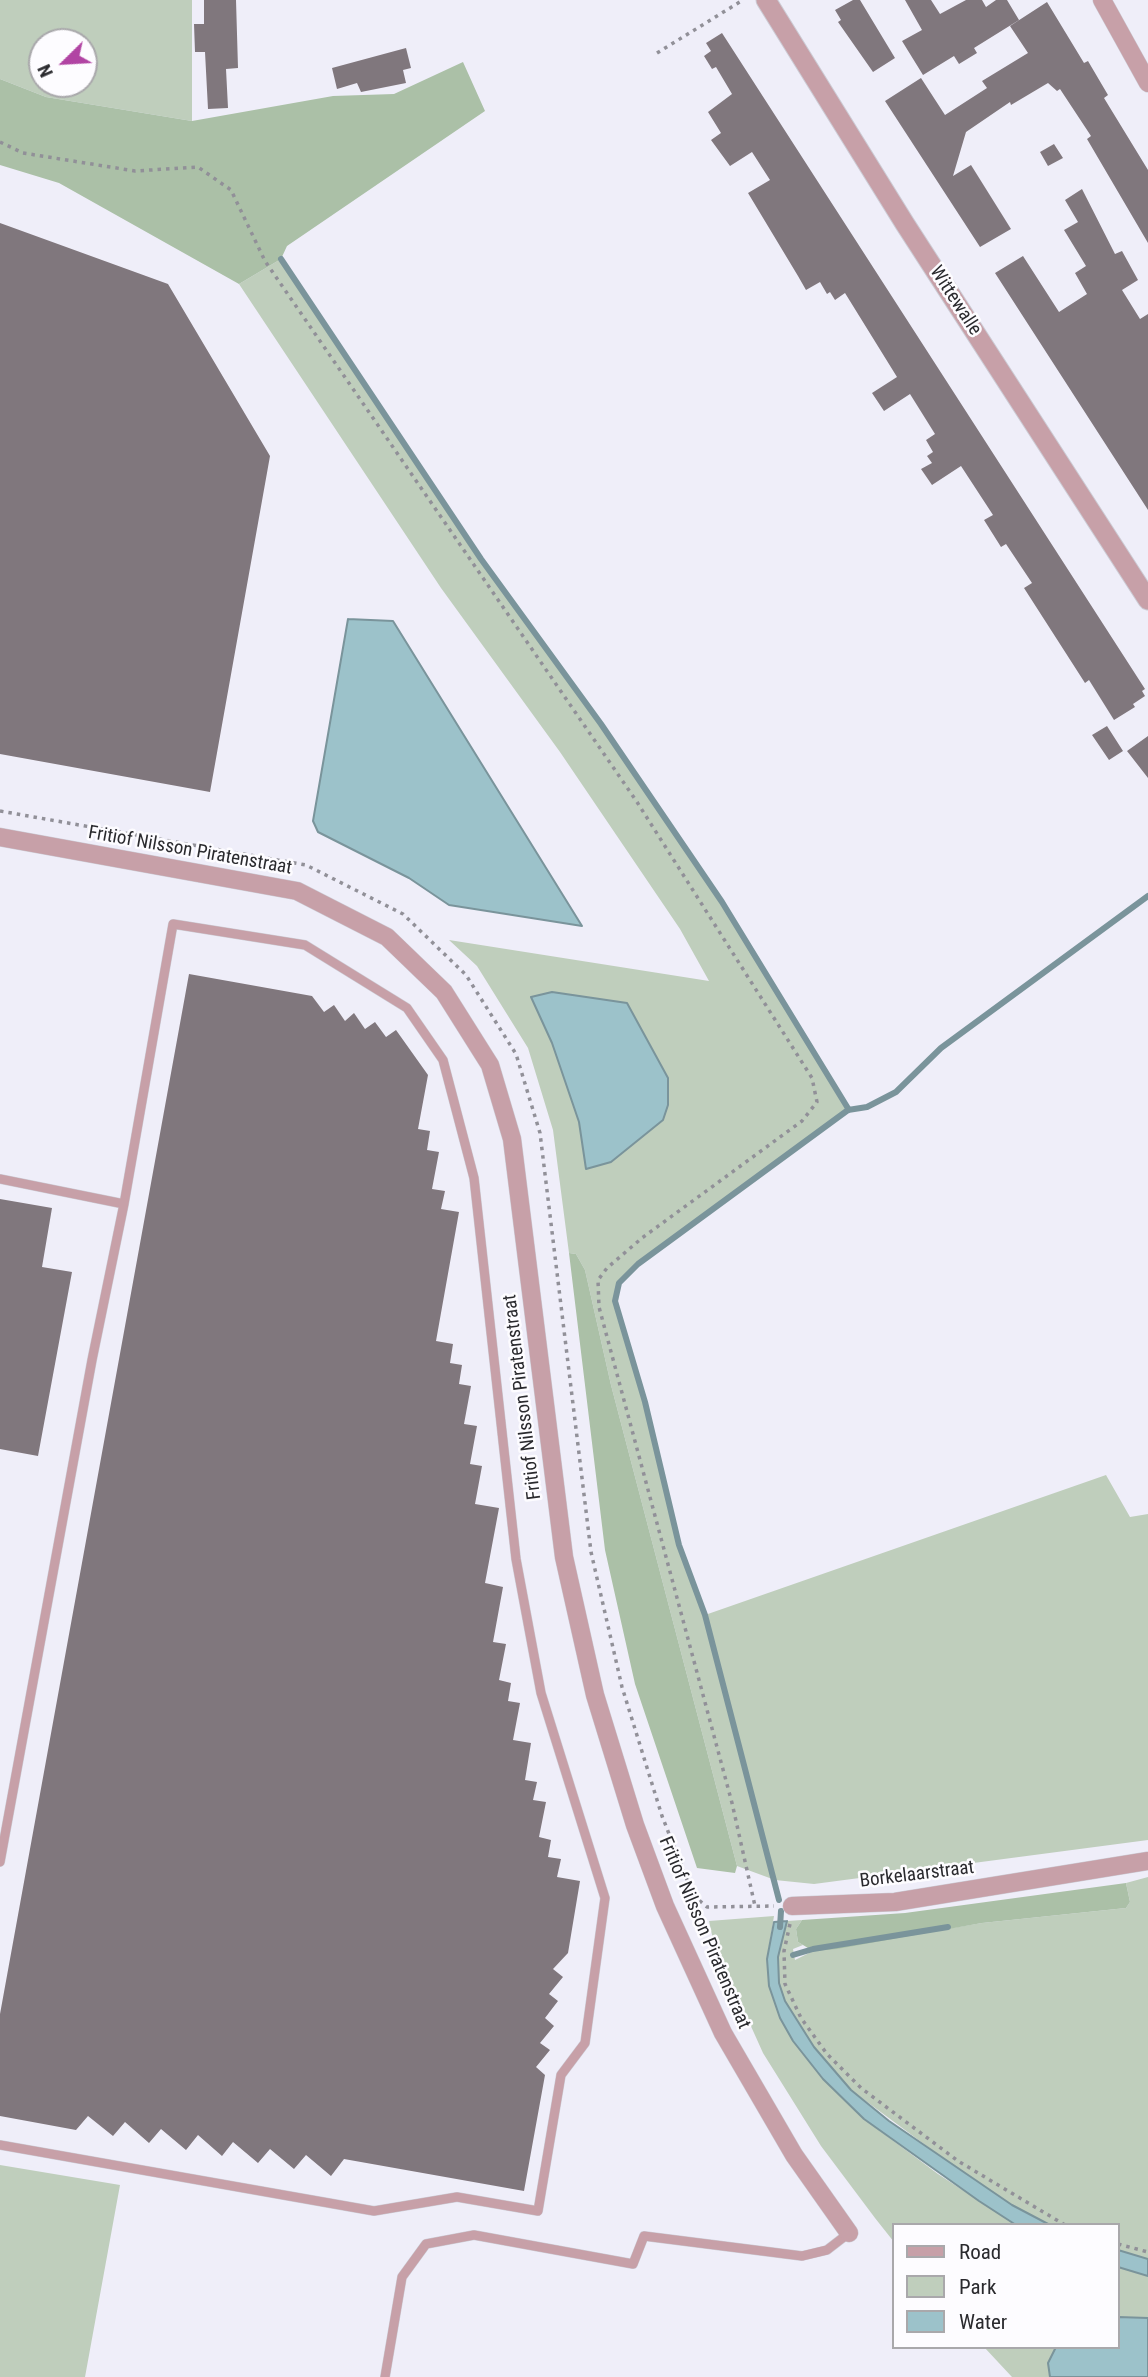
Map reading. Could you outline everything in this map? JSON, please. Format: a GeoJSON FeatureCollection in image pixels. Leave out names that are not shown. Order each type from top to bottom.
{"type":"FeatureCollection","features":[{"type":"Feature","properties":{"kind":"street","name":"Wittewalle"},"geometry":{"type":"LineString","coordinates":[[766,0],[905,224],[1148,600]]}},
{"type":"Feature","properties":{"kind":"street"},"geometry":{"type":"LineString","coordinates":[[1102,0],[1148,83]]}},
{"type":"Feature","properties":{"kind":"street","name":"Fritiof Nilsson Piratenstraat"},"geometry":{"type":"LineString","coordinates":[[0,837],[298,891],[387,937],[444,992],[490,1065],[512,1139],[564,1557],[594,1695],[661,1894],[723,2033],[794,2155],[849,2234]]}},
{"type":"Feature","properties":{"kind":"street","name":"Borkelaarstraat"},"geometry":{"type":"LineString","coordinates":[[792,1906],[895,1902],[1148,1861]]}},
{"type":"Feature","properties":{"kind":"lane"},"geometry":{"type":"LineString","coordinates":[[0,1862],[92,1360],[124,1204],[173,924],[305,945],[407,1008],[443,1060],[474,1178],[516,1559],[541,1693],[605,1898],[585,2043],[561,2075],[538,2211],[457,2197],[374,2211],[0,2145]]}},
{"type":"Feature","properties":{"kind":"lane"},"geometry":{"type":"LineString","coordinates":[[0,1179],[124,1204]]}},
{"type":"Feature","properties":{"kind":"lane"},"geometry":{"type":"LineString","coordinates":[[386,2377],[402,2277],[426,2244],[474,2235],[633,2264],[644,2236],[803,2256],[827,2250],[849,2234]]}},
{"type":"Feature","properties":{"kind":"path"},"geometry":{"type":"LineString","coordinates":[[657,53],[743,0]]}},
{"type":"Feature","properties":{"kind":"path"},"geometry":{"type":"LineString","coordinates":[[0,142],[23,153],[135,171],[198,167],[231,190],[265,261],[637,802],[812,1078],[817,1102],[802,1121],[642,1238],[607,1268],[598,1280],[599,1307],[732,1803],[755,1906]]}},
{"type":"Feature","properties":{"kind":"path"},"geometry":{"type":"LineString","coordinates":[[692,1895],[708,1907],[792,1906],[784,1951],[785,1984],[801,2018],[827,2054],[861,2088],[958,2161],[1062,2223]]}},
{"type":"Feature","properties":{"kind":"path"},"geometry":{"type":"LineString","coordinates":[[1120,2245],[1148,2252]]}},
{"type":"Feature","properties":{"kind":"green space"},"geometry":{"type":"Polygon","coordinates":[[[0,0],[192,0],[192,121],[52,98],[98,98],[98,28],[28,28],[28,90],[0,79],[0,0]]]}},
{"type":"Feature","properties":{"kind":"green space"},"geometry":{"type":"Polygon","coordinates":[[[463,62],[485,111],[287,246],[281,259],[239,284],[59,183],[0,165],[0,79],[28,90],[28,98],[52,98],[192,121],[333,96],[394,94],[463,62]]]}},
{"type":"Feature","properties":{"kind":"green space"},"geometry":{"type":"Polygon","coordinates":[[[281,259],[481,559],[601,724],[722,902],[849,1110],[638,1264],[619,1283],[615,1301],[645,1402],[679,1545],[705,1615],[1106,1475],[1130,1517],[1148,1514],[1148,1840],[814,1884],[775,1880],[737,1866],[611,1385],[585,1270],[576,1254],[569,1253],[553,1130],[528,1048],[477,966],[449,940],[709,981],[680,929],[560,752],[441,588],[239,284],[281,259]],[[552,992],[531,997],[552,1043],[579,1122],[586,1169],[611,1162],[663,1120],[627,1003],[552,992]]]}},
{"type":"Feature","properties":{"kind":"green space"},"geometry":{"type":"Polygon","coordinates":[[[569,1253],[576,1254],[585,1270],[611,1385],[737,1866],[735,1873],[697,1868],[635,1684],[605,1550],[569,1253]]]}},
{"type":"Feature","properties":{"kind":"green space"},"geometry":{"type":"Polygon","coordinates":[[[1148,1877],[1148,2259],[1120,2251],[1120,2223],[1046,2223],[1012,2205],[959,2170],[851,2090],[814,2047],[785,2001],[779,1983],[778,1957],[787,1921],[802,1920],[796,1929],[798,1942],[803,1945],[793,1949],[795,1960],[813,1951],[982,1923],[1126,1908],[1130,1902],[1126,1883],[1148,1877]]]}},
{"type":"Feature","properties":{"kind":"green space"},"geometry":{"type":"Polygon","coordinates":[[[1126,1883],[1130,1902],[1126,1908],[982,1923],[837,1949],[813,1951],[798,1942],[796,1929],[802,1920],[905,1913],[1126,1883]]]}},
{"type":"Feature","properties":{"kind":"green space"},"geometry":{"type":"Polygon","coordinates":[[[774,1916],[767,1958],[769,1986],[780,2018],[811,2064],[864,2119],[938,2174],[1013,2223],[892,2223],[892,2239],[821,2146],[763,2053],[714,1944],[709,1921],[774,1916]]]}},
{"type":"Feature","properties":{"kind":"green space"},"geometry":{"type":"Polygon","coordinates":[[[0,2165],[120,2185],[85,2377],[0,2377],[0,2165]]]}},
{"type":"Feature","properties":{"kind":"green space"},"geometry":{"type":"Polygon","coordinates":[[[1120,2268],[1148,2276],[1148,2377],[1012,2377],[986,2349],[1120,2349],[1120,2268]]]}},
{"type":"Feature","properties":{"kind":"water"},"geometry":{"type":"Polygon","coordinates":[[[348,619],[393,621],[582,926],[449,905],[409,878],[318,832],[313,821],[348,619]]]}},
{"type":"Feature","properties":{"kind":"water"},"geometry":{"type":"Polygon","coordinates":[[[552,992],[627,1003],[668,1078],[668,1105],[663,1120],[611,1162],[586,1169],[579,1122],[552,1043],[531,997],[552,992]]]}},
{"type":"Feature","properties":{"kind":"water"},"geometry":{"type":"Polygon","coordinates":[[[787,1921],[778,1957],[779,1983],[785,2001],[814,2047],[851,2090],[889,2121],[1012,2205],[1046,2223],[1013,2223],[864,2119],[823,2079],[793,2041],[780,2018],[769,1986],[767,1959],[774,1922],[787,1921]]]}},
{"type":"Feature","properties":{"kind":"water"},"geometry":{"type":"Polygon","coordinates":[[[1120,2251],[1148,2259],[1148,2276],[1120,2268],[1120,2251]]]}},
{"type":"Feature","properties":{"kind":"water"},"geometry":{"type":"Polygon","coordinates":[[[1120,2317],[1148,2318],[1148,2377],[1050,2377],[1048,2363],[1055,2349],[1120,2349],[1120,2317]]]}},
{"type":"Feature","properties":{"kind":"building"},"geometry":{"type":"Polygon","coordinates":[[[204,0],[236,0],[238,68],[226,69],[228,108],[208,109],[205,52],[195,52],[194,24],[204,24],[204,0]]]}},
{"type":"Feature","properties":{"kind":"building"},"geometry":{"type":"Polygon","coordinates":[[[853,0],[860,0],[895,58],[873,72],[838,22],[841,20],[835,10],[853,0]]]}},
{"type":"Feature","properties":{"kind":"building"},"geometry":{"type":"Polygon","coordinates":[[[905,0],[931,0],[940,14],[966,0],[982,0],[986,7],[996,0],[1007,0],[1019,20],[974,48],[977,53],[959,64],[954,56],[923,75],[902,41],[922,30],[905,0]]]}},
{"type":"Feature","properties":{"kind":"building"},"geometry":{"type":"Polygon","coordinates":[[[1047,2],[1084,63],[1088,61],[1108,95],[1104,98],[1148,170],[1148,243],[1087,139],[1091,136],[1060,89],[1057,91],[1048,83],[1011,105],[1010,102],[966,132],[953,176],[971,165],[1011,229],[980,247],[885,101],[921,78],[945,115],[987,88],[982,81],[1028,53],[1010,26],[1047,2]]]}},
{"type":"Feature","properties":{"kind":"building"},"geometry":{"type":"Polygon","coordinates":[[[722,33],[1145,689],[1142,691],[1145,696],[1133,704],[1135,707],[1114,720],[1089,680],[1085,683],[1024,588],[1032,583],[1006,544],[1001,547],[984,520],[993,515],[961,466],[932,485],[921,469],[932,463],[927,456],[933,452],[926,440],[935,434],[910,394],[884,411],[872,393],[897,377],[845,293],[835,300],[830,292],[827,294],[820,282],[806,290],[748,193],[770,180],[752,152],[730,166],[711,140],[721,133],[708,112],[732,94],[716,67],[712,69],[704,56],[711,51],[706,43],[722,33]]]}},
{"type":"Feature","properties":{"kind":"building"},"geometry":{"type":"Polygon","coordinates":[[[406,48],[411,68],[403,70],[406,83],[361,92],[357,83],[337,89],[332,68],[406,48]]]}},
{"type":"Feature","properties":{"kind":"building"},"geometry":{"type":"Polygon","coordinates":[[[1054,144],[1063,158],[1048,166],[1040,152],[1054,144]]]}},
{"type":"Feature","properties":{"kind":"building"},"geometry":{"type":"Polygon","coordinates":[[[1082,189],[1115,254],[1122,251],[1138,280],[1122,290],[1140,319],[1148,314],[1148,510],[995,273],[1023,256],[1059,312],[1087,294],[1075,273],[1086,266],[1064,230],[1078,222],[1065,200],[1082,189]]]}},
{"type":"Feature","properties":{"kind":"building"},"geometry":{"type":"Polygon","coordinates":[[[0,223],[168,284],[270,456],[210,792],[0,754],[0,223]]]}},
{"type":"Feature","properties":{"kind":"building"},"geometry":{"type":"Polygon","coordinates":[[[1107,726],[1123,751],[1109,760],[1092,735],[1107,726]]]}},
{"type":"Feature","properties":{"kind":"building"},"geometry":{"type":"Polygon","coordinates":[[[1148,736],[1148,778],[1127,751],[1148,736]]]}},
{"type":"Feature","properties":{"kind":"building"},"geometry":{"type":"Polygon","coordinates":[[[189,974],[312,996],[324,1012],[334,1005],[345,1021],[354,1013],[365,1029],[375,1022],[386,1037],[396,1030],[428,1075],[418,1129],[430,1131],[427,1150],[439,1152],[432,1189],[445,1191],[441,1209],[459,1212],[436,1341],[453,1344],[450,1363],[462,1365],[459,1384],[471,1386],[464,1424],[477,1426],[470,1464],[482,1466],[475,1504],[499,1508],[485,1583],[503,1587],[493,1642],[506,1644],[499,1680],[511,1683],[508,1701],[520,1703],[513,1740],[531,1743],[525,1780],[537,1782],[533,1800],[546,1802],[539,1837],[551,1840],[548,1857],[561,1859],[557,1877],[580,1881],[568,1953],[553,1969],[563,1977],[549,1994],[558,2001],[545,2018],[554,2026],[540,2043],[550,2050],[536,2067],[545,2075],[524,2191],[344,2159],[331,2176],[306,2155],[294,2169],[270,2149],[258,2163],[233,2142],[222,2156],[198,2135],[186,2150],[161,2129],[149,2143],[125,2122],[113,2136],[88,2116],[76,2130],[0,2116],[0,2014],[189,974]]]}},
{"type":"Feature","properties":{"kind":"building"},"geometry":{"type":"Polygon","coordinates":[[[0,1199],[52,1208],[42,1267],[72,1272],[38,1456],[0,1449],[0,1199]]]}},
{"type":"Feature","properties":{"kind":"waterway"},"geometry":{"type":"LineString","coordinates":[[281,259],[481,559],[601,724],[722,902],[849,1110]]}},
{"type":"Feature","properties":{"kind":"waterway"},"geometry":{"type":"LineString","coordinates":[[779,1900],[705,1615],[679,1545],[645,1402],[615,1301],[619,1283],[638,1264],[848,1110],[867,1107],[896,1092],[941,1048],[1148,896]]}},
{"type":"Feature","properties":{"kind":"waterway"},"geometry":{"type":"LineString","coordinates":[[780,1927],[781,1911]]}},
{"type":"Feature","properties":{"kind":"waterway"},"geometry":{"type":"LineString","coordinates":[[793,1955],[813,1949],[948,1927]]}}]}
